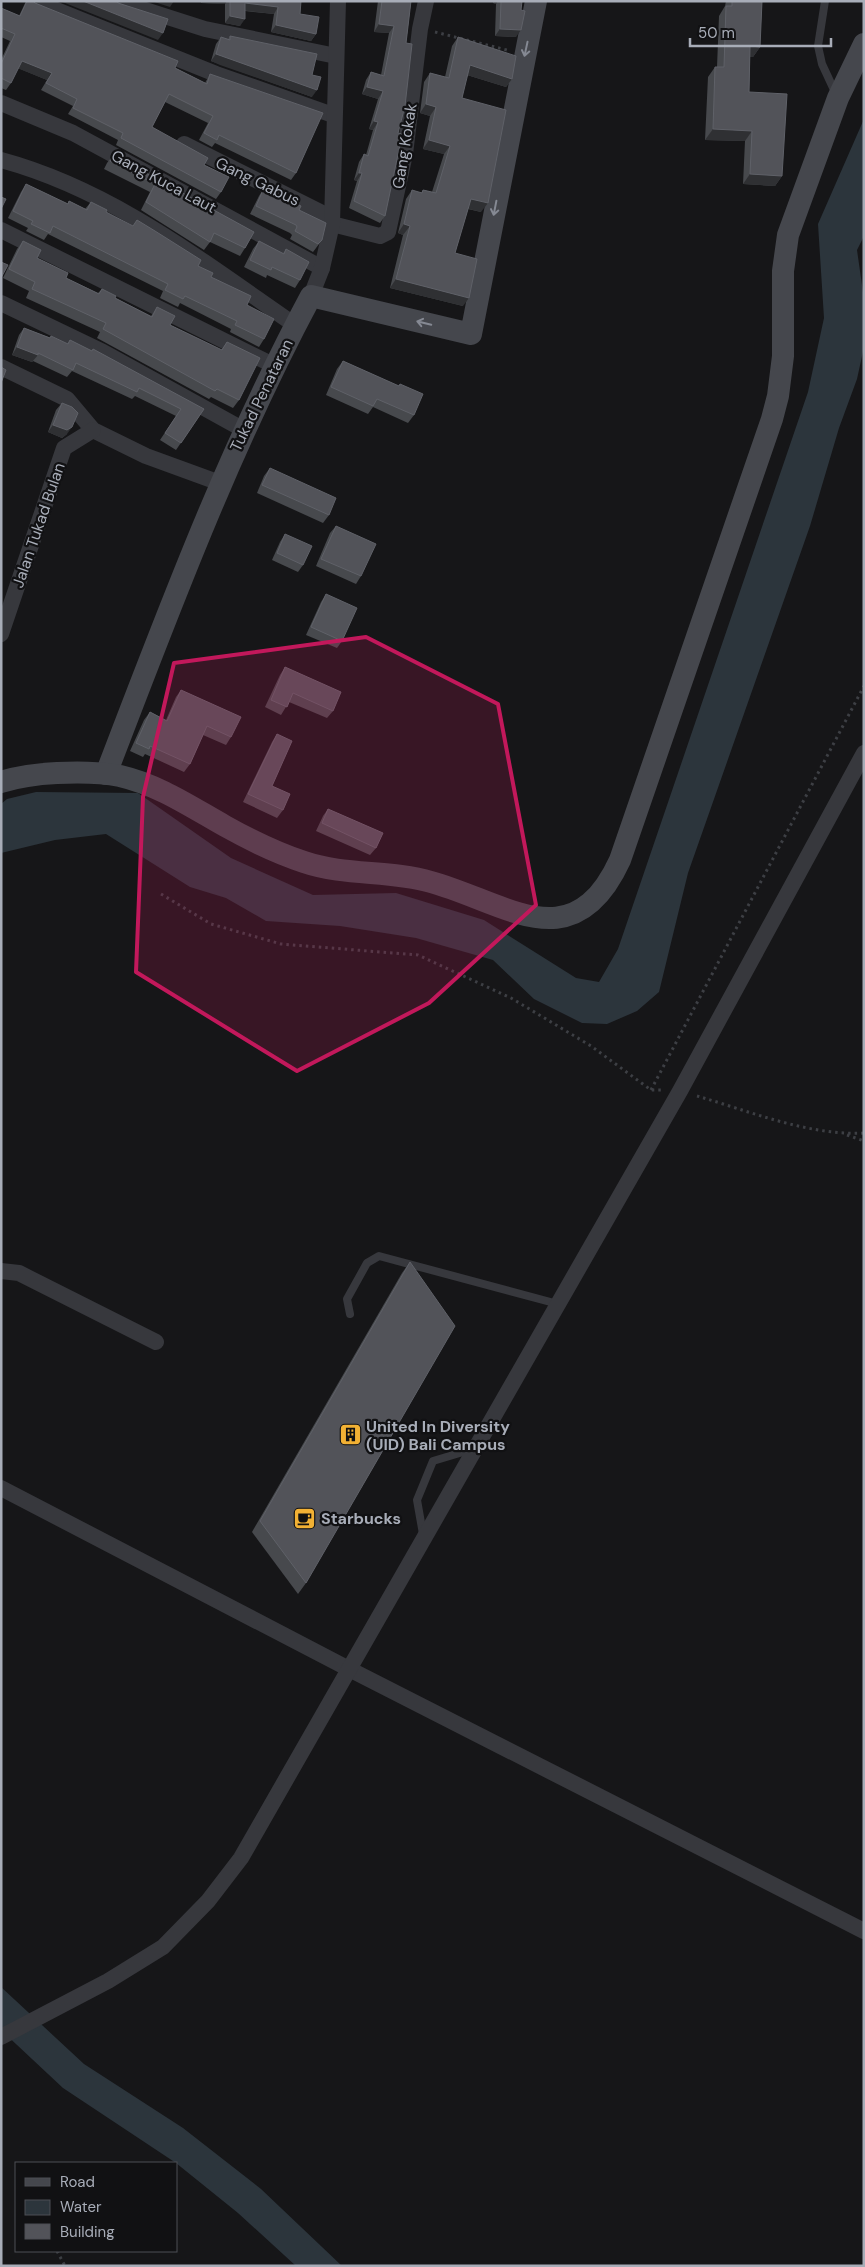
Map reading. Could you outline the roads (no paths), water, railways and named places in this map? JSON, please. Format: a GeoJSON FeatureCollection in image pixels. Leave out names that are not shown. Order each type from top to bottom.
{"type":"FeatureCollection","features":[{"type":"Feature","properties":{"kind":"street"},"geometry":{"type":"LineString","coordinates":[[34,1],[216,74],[333,115]]}},
{"type":"Feature","properties":{"kind":"street"},"geometry":{"type":"LineString","coordinates":[[116,1],[205,28],[336,56]]}},
{"type":"Feature","properties":{"kind":"street","name":"Tukad Penataran"},"geometry":{"type":"LineString","coordinates":[[106,774],[220,483],[275,366],[311,296],[322,268],[332,221],[333,115],[338,1]]}},
{"type":"Feature","properties":{"kind":"street","name":"Gang Kokak"},"geometry":{"type":"LineString","coordinates":[[332,221],[380,236],[388,232],[405,154],[420,30],[426,1]]}},
{"type":"Feature","properties":{"kind":"street"},"geometry":{"type":"LineString","coordinates":[[311,296],[471,334],[524,54],[536,1]]}},
{"type":"Feature","properties":{"kind":"street"},"geometry":{"type":"LineString","coordinates":[[1,782],[21,776],[74,772],[106,774],[135,780],[160,790],[270,849],[318,866],[429,881],[525,916],[545,918],[563,916],[592,903],[613,875],[620,860],[772,418],[778,396],[783,356],[784,252],[796,212],[838,98],[864,44]]}},
{"type":"Feature","properties":{"kind":"street","name":"Gang Kuca Laut"},"geometry":{"type":"LineString","coordinates":[[1,103],[73,133],[322,268]]}},
{"type":"Feature","properties":{"kind":"street","name":"Gang Gabus"},"geometry":{"type":"LineString","coordinates":[[184,144],[332,221]]}},
{"type":"Feature","properties":{"kind":"street"},"geometry":{"type":"LineString","coordinates":[[1,160],[50,175],[136,217],[295,325]]}},
{"type":"Feature","properties":{"kind":"street"},"geometry":{"type":"LineString","coordinates":[[1,230],[275,366]]}},
{"type":"Feature","properties":{"kind":"street"},"geometry":{"type":"LineString","coordinates":[[1,303],[103,352],[244,430]]}},
{"type":"Feature","properties":{"kind":"street"},"geometry":{"type":"LineString","coordinates":[[1,367],[67,399],[93,430],[146,456],[220,483]]}},
{"type":"Feature","properties":{"kind":"street","name":"Jalan Tukad Bulan"},"geometry":{"type":"LineString","coordinates":[[1,634],[64,448],[93,430]]}},
{"type":"Feature","properties":{"kind":"street"},"geometry":{"type":"LineString","coordinates":[[1,2037],[108,1981],[163,1947],[208,1901],[241,1858],[680,1091],[864,753]]}},
{"type":"Feature","properties":{"kind":"street"},"geometry":{"type":"LineString","coordinates":[[1,1271],[19,1273],[156,1342]]}},
{"type":"Feature","properties":{"kind":"street"},"geometry":{"type":"LineString","coordinates":[[1,1488],[349,1669],[864,1931]]}},
{"type":"Feature","properties":{"kind":"lane"},"geometry":{"type":"LineString","coordinates":[[825,1],[818,46],[822,64],[838,98]]}},
{"type":"Feature","properties":{"kind":"lane"},"geometry":{"type":"LineString","coordinates":[[350,1314],[347,1299],[367,1262],[379,1256],[558,1304]]}},
{"type":"Feature","properties":{"kind":"lane"},"geometry":{"type":"LineString","coordinates":[[424,1538],[417,1500],[433,1461],[475,1448]]}},
{"type":"Feature","properties":{"kind":"water"},"geometry":{"type":"Polygon","coordinates":[[[864,119],[864,236],[857,250],[864,299],[864,347],[857,379],[839,428],[810,526],[688,873],[659,992],[637,1011],[607,1024],[582,1023],[534,999],[493,960],[416,938],[340,926],[266,921],[226,898],[190,887],[106,834],[55,840],[1,853],[1,804],[7,799],[36,792],[138,793],[231,858],[313,895],[396,893],[484,920],[576,978],[599,982],[618,949],[808,392],[824,318],[818,224],[864,119]]]}},
{"type":"Feature","properties":{"kind":"water"},"geometry":{"type":"Polygon","coordinates":[[[1,1987],[84,2064],[183,2128],[261,2189],[342,2266],[296,2266],[238,2213],[178,2165],[178,2162],[174,2162],[63,2088],[1,2030],[1,1987]]]}},
{"type":"Feature","properties":{"kind":"place","name":"United In Diversity (UID) Bali Campus"},"geometry":{"type":"Point","coordinates":[350,1435]}},
{"type":"Feature","properties":{"kind":"place","name":"Starbucks"},"geometry":{"type":"Point","coordinates":[305,1518]}}]}
